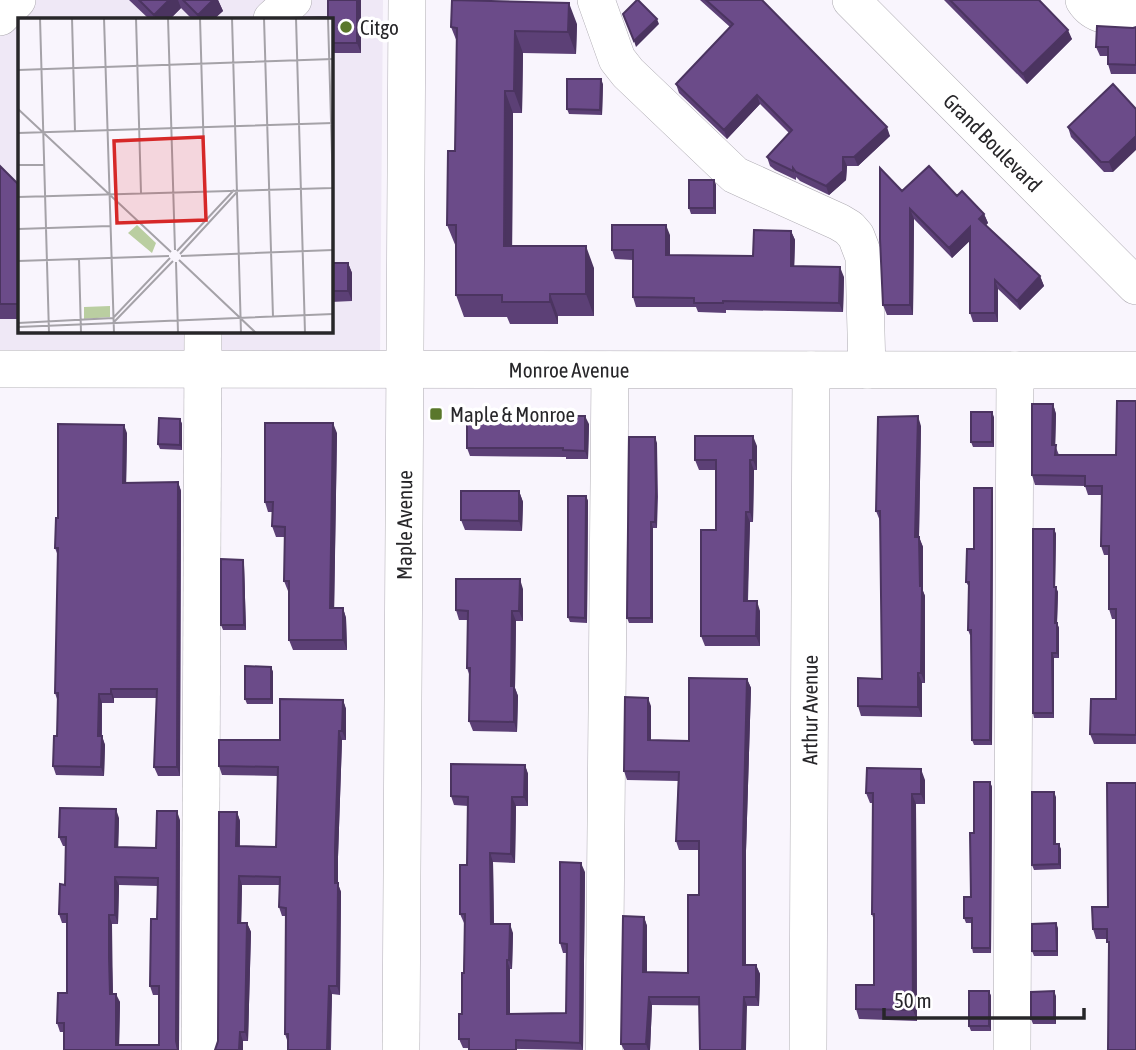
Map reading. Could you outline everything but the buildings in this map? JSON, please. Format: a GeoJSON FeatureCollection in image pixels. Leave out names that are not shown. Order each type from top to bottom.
{"type":"FeatureCollection","features":[{"type":"Feature","properties":{"kind":"street"},"geometry":{"type":"LineString","coordinates":[[0,17],[17,0]]}},
{"type":"Feature","properties":{"kind":"street"},"geometry":{"type":"LineString","coordinates":[[273,18],[293,0]]}},
{"type":"Feature","properties":{"kind":"street","name":"Maple Avenue"},"geometry":{"type":"LineString","coordinates":[[401,1050],[407,0]]}},
{"type":"Feature","properties":{"kind":"street"},"geometry":{"type":"LineString","coordinates":[[596,0],[617,59],[628,73],[734,175],[839,222],[856,236],[864,257],[867,370]]}},
{"type":"Feature","properties":{"kind":"street","name":"Grand Boulevard"},"geometry":{"type":"LineString","coordinates":[[851,0],[1136,286]]}},
{"type":"Feature","properties":{"kind":"street"},"geometry":{"type":"LineString","coordinates":[[1084,0],[1089,8],[1102,15],[1136,16]]}},
{"type":"Feature","properties":{"kind":"street"},"geometry":{"type":"LineString","coordinates":[[200,1050],[203,332]]}},
{"type":"Feature","properties":{"kind":"street","name":"Monroe Avenue"},"geometry":{"type":"LineString","coordinates":[[0,369],[1136,369]]}},
{"type":"Feature","properties":{"kind":"street"},"geometry":{"type":"LineString","coordinates":[[604,1050],[610,370]]}},
{"type":"Feature","properties":{"kind":"street","name":"Arthur Avenue"},"geometry":{"type":"LineString","coordinates":[[808,1050],[811,370]]}},
{"type":"Feature","properties":{"kind":"street"},"geometry":{"type":"LineString","coordinates":[[1012,1050],[1015,370]]}},
{"type":"Feature","properties":{"kind":"shaded area"},"geometry":{"type":"Polygon","coordinates":[[[0,0],[383,0],[380,359],[0,357],[0,0]]]}},
{"type":"Feature","properties":{"kind":"place","name":"Citgo"},"geometry":{"type":"Point","coordinates":[346,27]}},
{"type":"Feature","properties":{"kind":"place","name":"Maple & Monroe"},"geometry":{"type":"Point","coordinates":[436,414]}}]}
